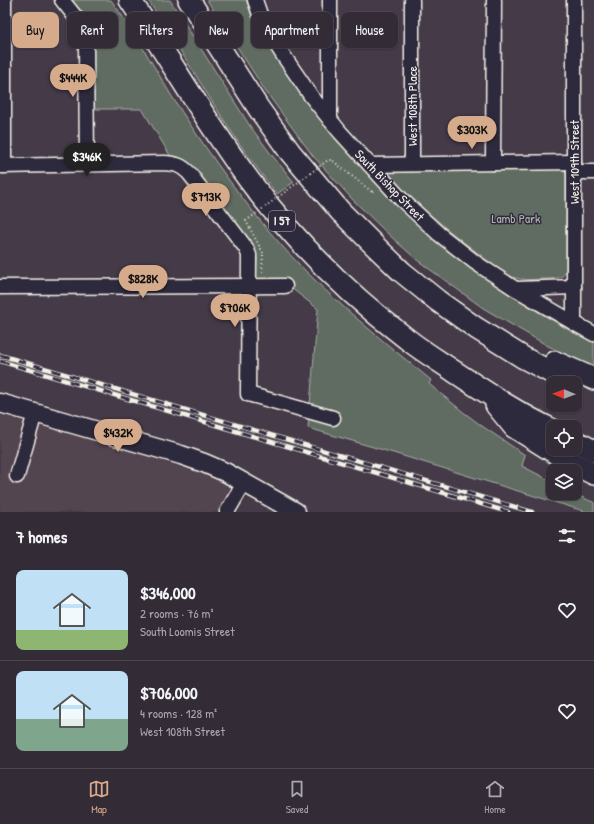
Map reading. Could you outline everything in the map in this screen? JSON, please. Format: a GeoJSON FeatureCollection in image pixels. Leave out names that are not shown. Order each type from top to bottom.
{"type":"FeatureCollection","features":[{"type":"Feature","properties":{"kind":"highway","name":"I 57"},"geometry":{"type":"LineString","coordinates":[[130,0],[209,123],[249,180],[286,227],[340,283],[408,340],[487,393],[528,418],[546,427]]}},
{"type":"Feature","properties":{"kind":"highway"},"geometry":{"type":"LineString","coordinates":[[189,0],[259,109],[290,152],[340,211],[402,272],[438,301],[476,328],[524,358],[558,376]]}},
{"type":"Feature","properties":{"kind":"highway"},"geometry":{"type":"LineString","coordinates":[[476,328],[594,379]]}},
{"type":"Feature","properties":{"kind":"highway"},"geometry":{"type":"LineString","coordinates":[[582,388],[594,394]]}},
{"type":"Feature","properties":{"kind":"highway"},"geometry":{"type":"LineString","coordinates":[[487,393],[514,427],[570,462],[594,474]]}},
{"type":"Feature","properties":{"kind":"highway"},"geometry":{"type":"LineString","coordinates":[[582,445],[594,451]]}},
{"type":"Feature","properties":{"kind":"main road"},"geometry":{"type":"LineString","coordinates":[[0,403],[204,463],[225,472],[296,512]]}},
{"type":"Feature","properties":{"kind":"street"},"geometry":{"type":"LineString","coordinates":[[4,0],[2,166],[165,163],[175,164],[184,168],[246,248],[249,255],[248,394],[333,418]]}},
{"type":"Feature","properties":{"kind":"street"},"geometry":{"type":"LineString","coordinates":[[62,0],[85,31],[87,164]]}},
{"type":"Feature","properties":{"kind":"street","name":"South Bishop Street"},"geometry":{"type":"LineString","coordinates":[[255,0],[263,23],[311,96],[340,132],[401,199],[439,234],[476,263],[574,324],[594,334]]}},
{"type":"Feature","properties":{"kind":"street"},"geometry":{"type":"LineString","coordinates":[[330,0],[330,120]]}},
{"type":"Feature","properties":{"kind":"street","name":"West 108th Place"},"geometry":{"type":"LineString","coordinates":[[412,0],[412,164]]}},
{"type":"Feature","properties":{"kind":"street"},"geometry":{"type":"LineString","coordinates":[[493,163],[494,0]]}},
{"type":"Feature","properties":{"kind":"street","name":"West 109th Street"},"geometry":{"type":"LineString","coordinates":[[574,0],[574,324]]}},
{"type":"Feature","properties":{"kind":"street"},"geometry":{"type":"LineString","coordinates":[[370,165],[493,163],[574,167],[594,172]]}},
{"type":"Feature","properties":{"kind":"street"},"geometry":{"type":"LineString","coordinates":[[0,287],[286,286]]}},
{"type":"Feature","properties":{"kind":"street"},"geometry":{"type":"LineString","coordinates":[[516,289],[574,287]]}},
{"type":"Feature","properties":{"kind":"street"},"geometry":{"type":"LineString","coordinates":[[17,476],[35,413]]}},
{"type":"Feature","properties":{"kind":"street"},"geometry":{"type":"LineString","coordinates":[[227,512],[244,483]]}},
{"type":"Feature","properties":{"kind":"path"},"geometry":{"type":"LineString","coordinates":[[262,272],[263,253],[246,221],[328,160],[332,160],[372,192],[374,191]]}},
{"type":"Feature","properties":{"kind":"shaded area"},"geometry":{"type":"Polygon","coordinates":[[[0,415],[130,451],[209,476],[236,491],[224,512],[0,512],[0,415]]]}},
{"type":"Feature","properties":{"kind":"green space"},"geometry":{"type":"Polygon","coordinates":[[[70,0],[111,0],[126,22],[126,48],[143,48],[182,113],[242,198],[286,251],[346,309],[431,380],[429,384],[482,426],[525,455],[522,466],[546,478],[546,500],[308,428],[318,309],[291,288],[283,279],[256,279],[257,258],[253,251],[183,161],[171,157],[142,109],[93,109],[91,48],[118,48],[118,12],[80,12],[70,0]]]}},
{"type":"Feature","properties":{"kind":"green space"},"geometry":{"type":"Polygon","coordinates":[[[148,0],[170,0],[178,12],[156,12],[148,0]]]}},
{"type":"Feature","properties":{"kind":"green space"},"geometry":{"type":"Polygon","coordinates":[[[207,0],[246,0],[251,14],[251,48],[270,48],[327,129],[365,171],[403,208],[488,279],[530,307],[574,333],[594,342],[594,368],[548,346],[483,308],[417,260],[388,234],[353,200],[313,156],[266,92],[238,48],[243,48],[243,12],[215,12],[207,0]]]}},
{"type":"Feature","properties":{"kind":"green space"},"geometry":{"type":"Polygon","coordinates":[[[187,27],[195,39],[195,48],[200,48],[250,126],[294,182],[277,194],[250,159],[179,48],[187,48],[187,27]]]}},
{"type":"Feature","properties":{"kind":"green space","name":"Lamb Park"},"geometry":{"type":"Polygon","coordinates":[[[562,168],[566,174],[566,270],[562,277],[549,279],[521,279],[512,277],[496,268],[428,213],[398,186],[390,176],[389,172],[390,169],[562,168]]]}},
{"type":"Feature","properties":{"kind":"green space"},"geometry":{"type":"Polygon","coordinates":[[[582,497],[594,502],[594,512],[587,512],[548,500],[582,500],[582,497]]]}},
{"type":"Feature","properties":{"kind":"railway"},"geometry":{"type":"LineString","coordinates":[[0,355],[532,512]]}},
{"type":"Feature","properties":{"kind":"railway"},"geometry":{"type":"LineString","coordinates":[[0,361],[508,512]]}}]}
